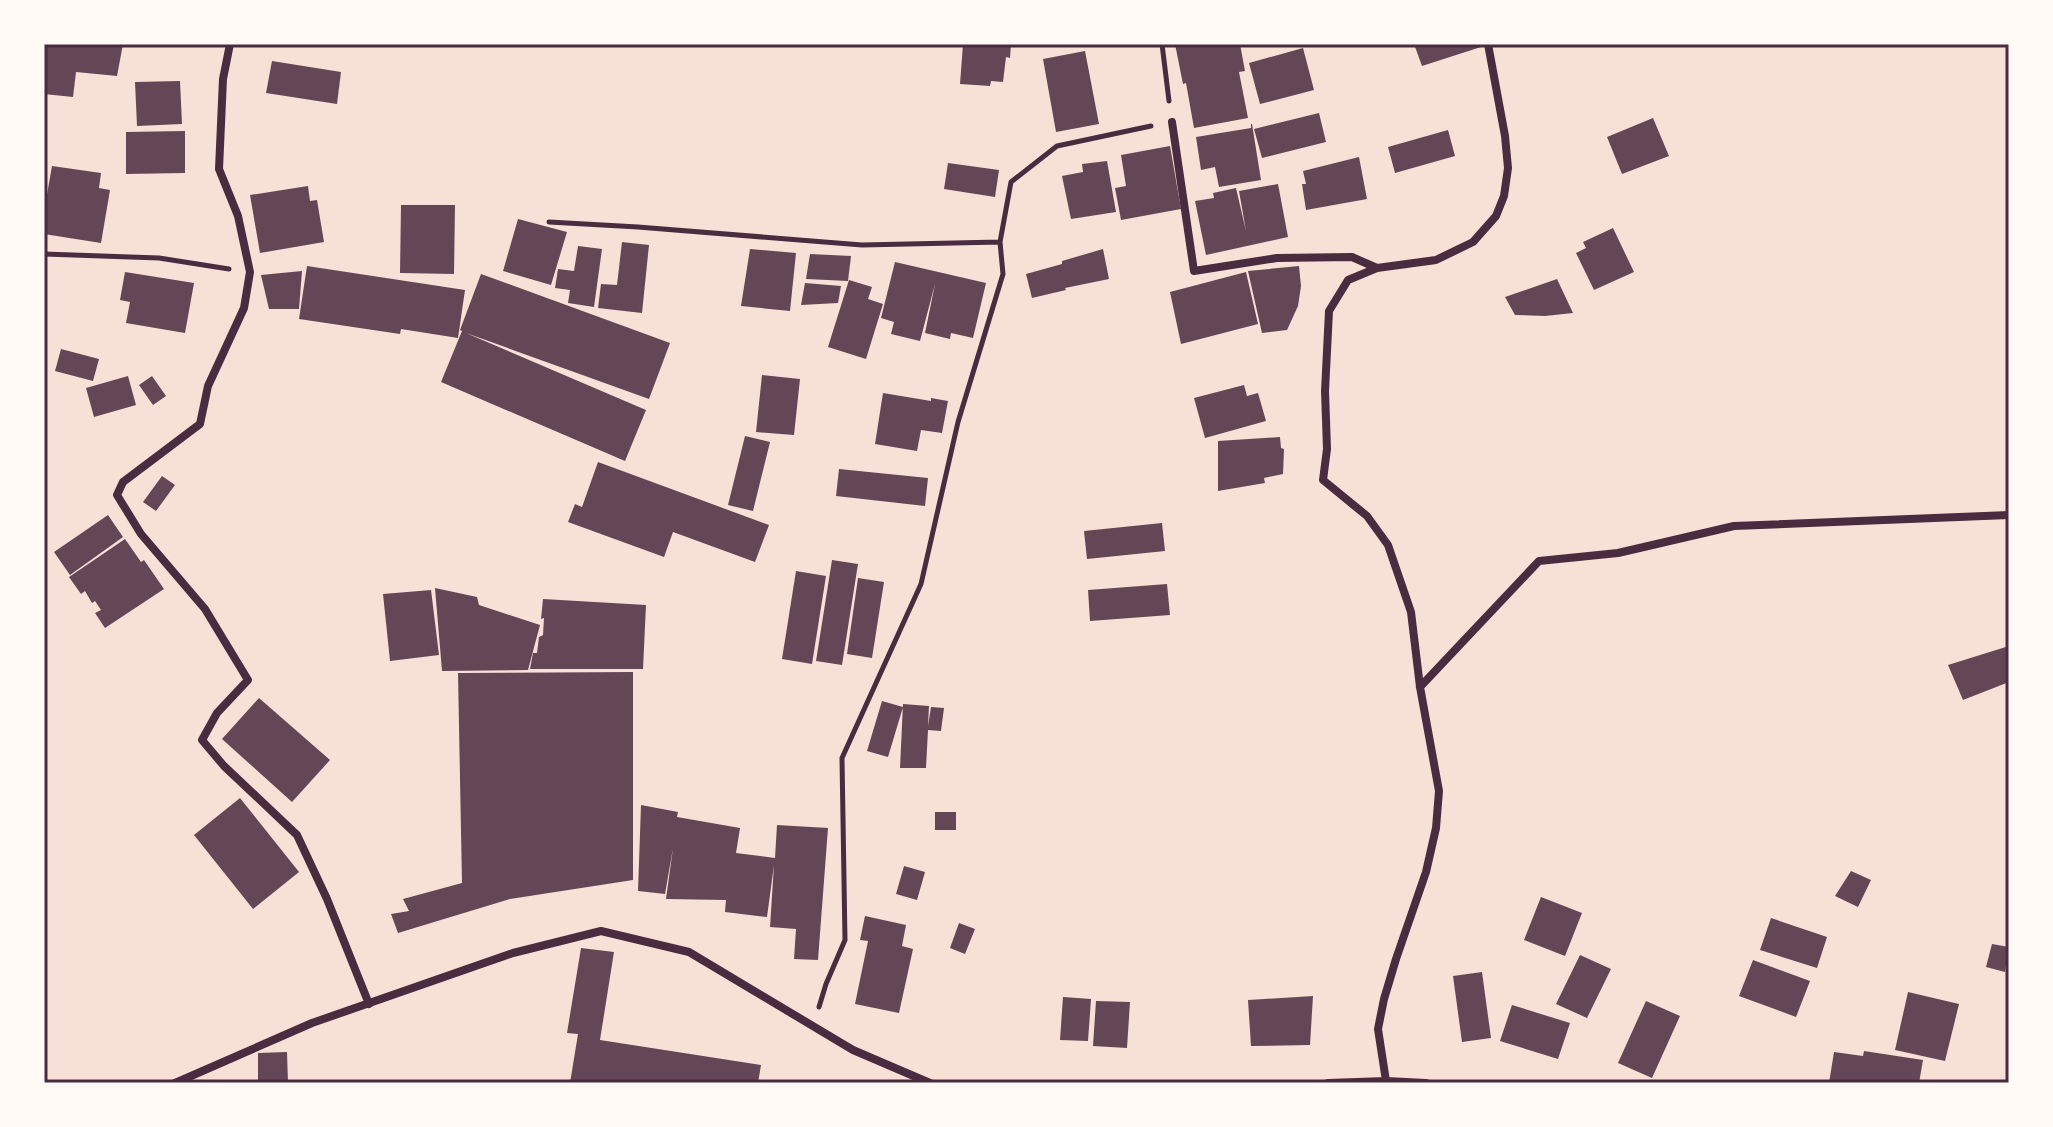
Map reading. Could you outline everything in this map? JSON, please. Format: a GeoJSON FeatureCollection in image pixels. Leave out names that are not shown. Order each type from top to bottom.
{"type":"FeatureCollection","features":[{"type":"Feature","properties":{"kind":"street"},"geometry":{"type":"LineString","coordinates":[[230,44],[223,79],[219,169],[238,216],[250,272],[244,308],[208,386],[200,424],[123,482],[117,495],[141,534],[205,609],[248,680],[217,713],[202,740],[224,766],[297,835],[327,899],[369,1004]]}},
{"type":"Feature","properties":{"kind":"street"},"geometry":{"type":"LineString","coordinates":[[1386,1081],[1378,1029],[1384,999],[1426,872],[1436,828],[1439,791],[1420,687],[1411,612],[1388,545],[1367,516],[1323,480],[1327,449],[1325,391],[1329,311],[1348,280],[1377,268],[1436,260],[1473,242],[1496,216],[1504,196],[1508,168],[1488,44]]}},
{"type":"Feature","properties":{"kind":"street"},"geometry":{"type":"LineString","coordinates":[[1172,122],[1194,271],[1277,258],[1352,257],[1377,268]]}},
{"type":"Feature","properties":{"kind":"street"},"geometry":{"type":"LineString","coordinates":[[1420,687],[1539,561],[1618,553],[1734,526],[2009,515]]}},
{"type":"Feature","properties":{"kind":"street"},"geometry":{"type":"LineString","coordinates":[[175,1083],[312,1023],[513,953],[601,931],[689,952],[853,1050],[930,1083]]}},
{"type":"Feature","properties":{"kind":"street"},"geometry":{"type":"LineString","coordinates":[[1328,1083],[1426,1083]]}},
{"type":"Feature","properties":{"kind":"path"},"geometry":{"type":"LineString","coordinates":[[814,1027],[826,984],[845,940],[842,758],[921,584],[958,422],[1003,274],[1000,242],[1011,182],[1057,146],[1172,122],[1162,44]]}},
{"type":"Feature","properties":{"kind":"path"},"geometry":{"type":"LineString","coordinates":[[549,222],[862,245],[1000,242]]}},
{"type":"Feature","properties":{"kind":"path"},"geometry":{"type":"LineString","coordinates":[[44,254],[159,258],[250,272]]}},
{"type":"Feature","properties":{"kind":"building"},"geometry":{"type":"Polygon","coordinates":[[[44,44],[123,44],[117,76],[76,72],[73,97],[44,94],[44,44]]]}},
{"type":"Feature","properties":{"kind":"building"},"geometry":{"type":"Polygon","coordinates":[[[963,44],[1011,44],[1003,82],[991,81],[990,86],[960,84],[963,44]]]}},
{"type":"Feature","properties":{"kind":"building"},"geometry":{"type":"Polygon","coordinates":[[[1175,44],[1240,44],[1245,71],[1239,72],[1248,118],[1194,128],[1175,44]]]}},
{"type":"Feature","properties":{"kind":"building"},"geometry":{"type":"Polygon","coordinates":[[[1414,44],[1480,44],[1481,47],[1422,66],[1414,44]]]}},
{"type":"Feature","properties":{"kind":"building"},"geometry":{"type":"Polygon","coordinates":[[[1303,48],[1314,90],[1260,104],[1249,63],[1303,48]]]}},
{"type":"Feature","properties":{"kind":"building"},"geometry":{"type":"Polygon","coordinates":[[[1085,51],[1099,124],[1056,132],[1043,59],[1085,51]]]}},
{"type":"Feature","properties":{"kind":"building"},"geometry":{"type":"Polygon","coordinates":[[[272,61],[341,72],[337,104],[266,93],[272,61]]]}},
{"type":"Feature","properties":{"kind":"building"},"geometry":{"type":"Polygon","coordinates":[[[180,81],[182,124],[137,126],[135,82],[180,81]]]}},
{"type":"Feature","properties":{"kind":"building"},"geometry":{"type":"Polygon","coordinates":[[[1319,113],[1326,142],[1262,158],[1254,129],[1319,113]]]}},
{"type":"Feature","properties":{"kind":"building"},"geometry":{"type":"Polygon","coordinates":[[[1653,118],[1669,156],[1622,174],[1607,137],[1653,118]]]}},
{"type":"Feature","properties":{"kind":"building"},"geometry":{"type":"Polygon","coordinates":[[[1251,124],[1261,180],[1219,187],[1215,167],[1201,170],[1196,137],[1251,128],[1251,124]]]}},
{"type":"Feature","properties":{"kind":"building"},"geometry":{"type":"Polygon","coordinates":[[[1448,130],[1455,156],[1395,173],[1388,147],[1448,130]]]}},
{"type":"Feature","properties":{"kind":"building"},"geometry":{"type":"Polygon","coordinates":[[[185,131],[185,173],[126,174],[126,132],[185,131]]]}},
{"type":"Feature","properties":{"kind":"building"},"geometry":{"type":"Polygon","coordinates":[[[1170,146],[1181,209],[1121,220],[1115,188],[1126,186],[1121,155],[1170,146]]]}},
{"type":"Feature","properties":{"kind":"building"},"geometry":{"type":"Polygon","coordinates":[[[1359,157],[1367,199],[1306,210],[1303,171],[1359,157]]]}},
{"type":"Feature","properties":{"kind":"building"},"geometry":{"type":"Polygon","coordinates":[[[1107,161],[1116,212],[1071,219],[1062,176],[1083,172],[1082,164],[1107,161]]]}},
{"type":"Feature","properties":{"kind":"building"},"geometry":{"type":"Polygon","coordinates":[[[948,163],[999,170],[995,197],[944,189],[948,163]]]}},
{"type":"Feature","properties":{"kind":"building"},"geometry":{"type":"Polygon","coordinates":[[[52,166],[101,173],[99,188],[110,190],[101,243],[44,234],[44,212],[52,166]]]}},
{"type":"Feature","properties":{"kind":"building"},"geometry":{"type":"Polygon","coordinates":[[[1278,184],[1288,237],[1206,255],[1195,201],[1214,198],[1213,193],[1236,188],[1246,231],[1239,191],[1278,184]]]}},
{"type":"Feature","properties":{"kind":"building"},"geometry":{"type":"Polygon","coordinates":[[[308,186],[310,201],[317,200],[324,242],[260,253],[250,195],[308,186]]]}},
{"type":"Feature","properties":{"kind":"building"},"geometry":{"type":"Polygon","coordinates":[[[401,205],[455,205],[454,274],[400,273],[401,205]]]}},
{"type":"Feature","properties":{"kind":"building"},"geometry":{"type":"Polygon","coordinates":[[[518,219],[567,232],[551,285],[503,271],[518,219]]]}},
{"type":"Feature","properties":{"kind":"building"},"geometry":{"type":"Polygon","coordinates":[[[1613,228],[1634,272],[1594,290],[1576,253],[1586,248],[1583,242],[1613,228]]]}},
{"type":"Feature","properties":{"kind":"building"},"geometry":{"type":"Polygon","coordinates":[[[622,242],[649,245],[642,313],[598,308],[601,284],[617,285],[622,242]]]}},
{"type":"Feature","properties":{"kind":"building"},"geometry":{"type":"Polygon","coordinates":[[[578,246],[602,249],[594,307],[568,303],[570,290],[555,288],[558,269],[574,271],[578,246]]]}},
{"type":"Feature","properties":{"kind":"building"},"geometry":{"type":"Polygon","coordinates":[[[750,249],[796,253],[790,311],[741,306],[750,249]]]}},
{"type":"Feature","properties":{"kind":"building"},"geometry":{"type":"Polygon","coordinates":[[[1103,249],[1109,279],[1032,298],[1026,274],[1103,249]]]}},
{"type":"Feature","properties":{"kind":"building"},"geometry":{"type":"Polygon","coordinates":[[[810,254],[851,256],[848,281],[806,279],[810,254]]]}},
{"type":"Feature","properties":{"kind":"building"},"geometry":{"type":"Polygon","coordinates":[[[895,262],[986,283],[973,338],[951,333],[950,339],[925,333],[935,284],[920,341],[891,334],[894,322],[881,318],[895,262]]]}},
{"type":"Feature","properties":{"kind":"building"},"geometry":{"type":"Polygon","coordinates":[[[307,266],[465,290],[458,338],[401,329],[400,334],[299,319],[307,266]]]}},
{"type":"Feature","properties":{"kind":"building"},"geometry":{"type":"Polygon","coordinates":[[[1299,266],[1301,286],[1298,306],[1287,330],[1262,333],[1248,271],[1299,266]]]}},
{"type":"Feature","properties":{"kind":"building"},"geometry":{"type":"Polygon","coordinates":[[[302,271],[299,309],[269,309],[261,275],[302,271]]]}},
{"type":"Feature","properties":{"kind":"building"},"geometry":{"type":"Polygon","coordinates":[[[125,272],[194,283],[185,333],[126,323],[130,302],[120,300],[125,272]]]}},
{"type":"Feature","properties":{"kind":"building"},"geometry":{"type":"Polygon","coordinates":[[[1246,272],[1258,324],[1181,344],[1170,292],[1246,272]]]}},
{"type":"Feature","properties":{"kind":"building"},"geometry":{"type":"Polygon","coordinates":[[[481,274],[670,343],[649,399],[466,333],[646,410],[625,461],[441,382],[481,274]]]}},
{"type":"Feature","properties":{"kind":"building"},"geometry":{"type":"Polygon","coordinates":[[[1557,279],[1573,313],[1515,315],[1505,297],[1557,279]]]}},
{"type":"Feature","properties":{"kind":"building"},"geometry":{"type":"Polygon","coordinates":[[[849,280],[872,287],[868,299],[883,304],[866,359],[828,347],[849,280]]]}},
{"type":"Feature","properties":{"kind":"building"},"geometry":{"type":"Polygon","coordinates":[[[805,283],[841,286],[838,303],[801,305],[805,283]]]}},
{"type":"Feature","properties":{"kind":"building"},"geometry":{"type":"Polygon","coordinates":[[[61,349],[99,359],[93,381],[55,371],[61,349]]]}},
{"type":"Feature","properties":{"kind":"building"},"geometry":{"type":"Polygon","coordinates":[[[762,375],[800,379],[794,435],[756,432],[762,375]]]}},
{"type":"Feature","properties":{"kind":"building"},"geometry":{"type":"Polygon","coordinates":[[[128,376],[136,405],[94,417],[86,388],[128,376]]]}},
{"type":"Feature","properties":{"kind":"building"},"geometry":{"type":"Polygon","coordinates":[[[152,376],[166,396],[153,405],[139,385],[152,376]]]}},
{"type":"Feature","properties":{"kind":"building"},"geometry":{"type":"Polygon","coordinates":[[[1244,385],[1247,396],[1258,393],[1266,421],[1205,438],[1194,398],[1244,385]]]}},
{"type":"Feature","properties":{"kind":"building"},"geometry":{"type":"Polygon","coordinates":[[[883,393],[948,401],[942,433],[921,430],[917,451],[875,444],[883,393]]]}},
{"type":"Feature","properties":{"kind":"building"},"geometry":{"type":"Polygon","coordinates":[[[745,436],[770,442],[753,511],[728,505],[745,436]]]}},
{"type":"Feature","properties":{"kind":"building"},"geometry":{"type":"Polygon","coordinates":[[[1280,437],[1281,448],[1284,449],[1283,474],[1264,478],[1265,483],[1218,491],[1218,441],[1280,437]]]}},
{"type":"Feature","properties":{"kind":"building"},"geometry":{"type":"Polygon","coordinates":[[[598,462],[769,525],[755,562],[673,532],[664,557],[568,522],[575,504],[582,507],[598,462]]]}},
{"type":"Feature","properties":{"kind":"building"},"geometry":{"type":"Polygon","coordinates":[[[839,469],[928,478],[925,506],[836,496],[839,469]]]}},
{"type":"Feature","properties":{"kind":"building"},"geometry":{"type":"Polygon","coordinates":[[[162,476],[175,485],[156,511],[143,502],[162,476]]]}},
{"type":"Feature","properties":{"kind":"building"},"geometry":{"type":"Polygon","coordinates":[[[108,515],[123,537],[70,575],[54,552],[108,515]]]}},
{"type":"Feature","properties":{"kind":"building"},"geometry":{"type":"Polygon","coordinates":[[[1162,523],[1165,551],[1087,559],[1084,531],[1162,523]]]}},
{"type":"Feature","properties":{"kind":"building"},"geometry":{"type":"Polygon","coordinates":[[[125,539],[164,589],[105,628],[95,613],[101,610],[95,601],[92,603],[85,591],[81,594],[69,577],[125,539]]]}},
{"type":"Feature","properties":{"kind":"building"},"geometry":{"type":"Polygon","coordinates":[[[832,560],[858,564],[842,665],[816,661],[832,560]]]}},
{"type":"Feature","properties":{"kind":"building"},"geometry":{"type":"Polygon","coordinates":[[[796,571],[826,576],[812,664],[782,659],[796,571]]]}},
{"type":"Feature","properties":{"kind":"building"},"geometry":{"type":"Polygon","coordinates":[[[858,578],[884,582],[872,658],[847,654],[858,578]]]}},
{"type":"Feature","properties":{"kind":"building"},"geometry":{"type":"Polygon","coordinates":[[[1167,584],[1170,615],[1090,621],[1088,590],[1167,584]]]}},
{"type":"Feature","properties":{"kind":"building"},"geometry":{"type":"Polygon","coordinates":[[[435,588],[477,597],[479,605],[540,625],[528,670],[442,671],[435,588]]]}},
{"type":"Feature","properties":{"kind":"building"},"geometry":{"type":"Polygon","coordinates":[[[431,590],[439,655],[390,661],[383,594],[431,590]]]}},
{"type":"Feature","properties":{"kind":"building"},"geometry":{"type":"Polygon","coordinates":[[[543,599],[646,605],[643,669],[530,669],[533,653],[537,653],[539,637],[543,635],[543,599]]]}},
{"type":"Feature","properties":{"kind":"building"},"geometry":{"type":"Polygon","coordinates":[[[2009,646],[2009,682],[1963,700],[1948,665],[2009,646]]]}},
{"type":"Feature","properties":{"kind":"building"},"geometry":{"type":"Polygon","coordinates":[[[633,672],[633,880],[510,899],[398,933],[391,914],[409,911],[403,899],[462,883],[458,673],[633,672]]]}},
{"type":"Feature","properties":{"kind":"building"},"geometry":{"type":"Polygon","coordinates":[[[259,698],[330,760],[292,802],[222,739],[259,698]]]}},
{"type":"Feature","properties":{"kind":"building"},"geometry":{"type":"Polygon","coordinates":[[[882,701],[903,707],[888,757],[867,751],[882,701]]]}},
{"type":"Feature","properties":{"kind":"building"},"geometry":{"type":"Polygon","coordinates":[[[903,704],[929,706],[928,726],[931,707],[944,708],[941,731],[928,730],[926,768],[900,768],[903,704]]]}},
{"type":"Feature","properties":{"kind":"building"},"geometry":{"type":"Polygon","coordinates":[[[240,798],[299,872],[253,909],[194,835],[240,798]]]}},
{"type":"Feature","properties":{"kind":"building"},"geometry":{"type":"Polygon","coordinates":[[[641,805],[678,812],[677,817],[740,828],[736,853],[775,858],[777,825],[828,828],[818,960],[794,959],[796,929],[770,927],[774,865],[767,917],[725,912],[726,900],[666,899],[673,848],[665,894],[638,891],[641,805]]]}},
{"type":"Feature","properties":{"kind":"building"},"geometry":{"type":"Polygon","coordinates":[[[935,812],[956,812],[956,830],[935,830],[935,812]]]}},
{"type":"Feature","properties":{"kind":"building"},"geometry":{"type":"Polygon","coordinates":[[[904,866],[925,872],[917,900],[896,894],[904,866]]]}},
{"type":"Feature","properties":{"kind":"building"},"geometry":{"type":"Polygon","coordinates":[[[1851,871],[1871,880],[1858,907],[1835,896],[1851,871]]]}},
{"type":"Feature","properties":{"kind":"building"},"geometry":{"type":"Polygon","coordinates":[[[1541,897],[1582,913],[1565,956],[1524,940],[1541,897]]]}},
{"type":"Feature","properties":{"kind":"building"},"geometry":{"type":"Polygon","coordinates":[[[865,916],[906,925],[902,946],[913,949],[899,1013],[855,1004],[868,941],[860,940],[865,916]]]}},
{"type":"Feature","properties":{"kind":"building"},"geometry":{"type":"Polygon","coordinates":[[[1771,918],[1827,937],[1817,968],[1760,950],[1771,918]]]}},
{"type":"Feature","properties":{"kind":"building"},"geometry":{"type":"Polygon","coordinates":[[[959,923],[975,929],[965,954],[950,948],[959,923]]]}},
{"type":"Feature","properties":{"kind":"building"},"geometry":{"type":"Polygon","coordinates":[[[1992,944],[2009,947],[2005,972],[1986,967],[1992,944]]]}},
{"type":"Feature","properties":{"kind":"building"},"geometry":{"type":"Polygon","coordinates":[[[581,948],[614,952],[600,1040],[761,1065],[758,1083],[570,1083],[578,1034],[567,1033],[581,948]]]}},
{"type":"Feature","properties":{"kind":"building"},"geometry":{"type":"Polygon","coordinates":[[[1580,955],[1611,969],[1587,1018],[1556,1004],[1580,955]]]}},
{"type":"Feature","properties":{"kind":"building"},"geometry":{"type":"Polygon","coordinates":[[[1753,960],[1810,981],[1796,1017],[1739,996],[1753,960]]]}},
{"type":"Feature","properties":{"kind":"building"},"geometry":{"type":"Polygon","coordinates":[[[1482,972],[1491,1038],[1462,1042],[1453,976],[1482,972]]]}},
{"type":"Feature","properties":{"kind":"building"},"geometry":{"type":"Polygon","coordinates":[[[1908,992],[1959,1004],[1945,1061],[1895,1050],[1908,992]]]}},
{"type":"Feature","properties":{"kind":"building"},"geometry":{"type":"Polygon","coordinates":[[[1313,996],[1310,1045],[1251,1046],[1248,1000],[1313,996]]]}},
{"type":"Feature","properties":{"kind":"building"},"geometry":{"type":"Polygon","coordinates":[[[1063,997],[1091,999],[1088,1041],[1060,1040],[1063,997]]]}},
{"type":"Feature","properties":{"kind":"building"},"geometry":{"type":"Polygon","coordinates":[[[1096,1001],[1130,1002],[1127,1048],[1093,1046],[1096,1001]]]}},
{"type":"Feature","properties":{"kind":"building"},"geometry":{"type":"Polygon","coordinates":[[[1646,1001],[1680,1016],[1652,1078],[1618,1063],[1646,1001]]]}},
{"type":"Feature","properties":{"kind":"building"},"geometry":{"type":"Polygon","coordinates":[[[1512,1005],[1570,1023],[1558,1059],[1500,1041],[1512,1005]]]}},
{"type":"Feature","properties":{"kind":"building"},"geometry":{"type":"Polygon","coordinates":[[[1864,1051],[1923,1060],[1919,1083],[1829,1083],[1834,1052],[1863,1056],[1864,1051]]]}},
{"type":"Feature","properties":{"kind":"building"},"geometry":{"type":"Polygon","coordinates":[[[287,1052],[288,1083],[258,1083],[258,1053],[287,1052]]]}}]}
